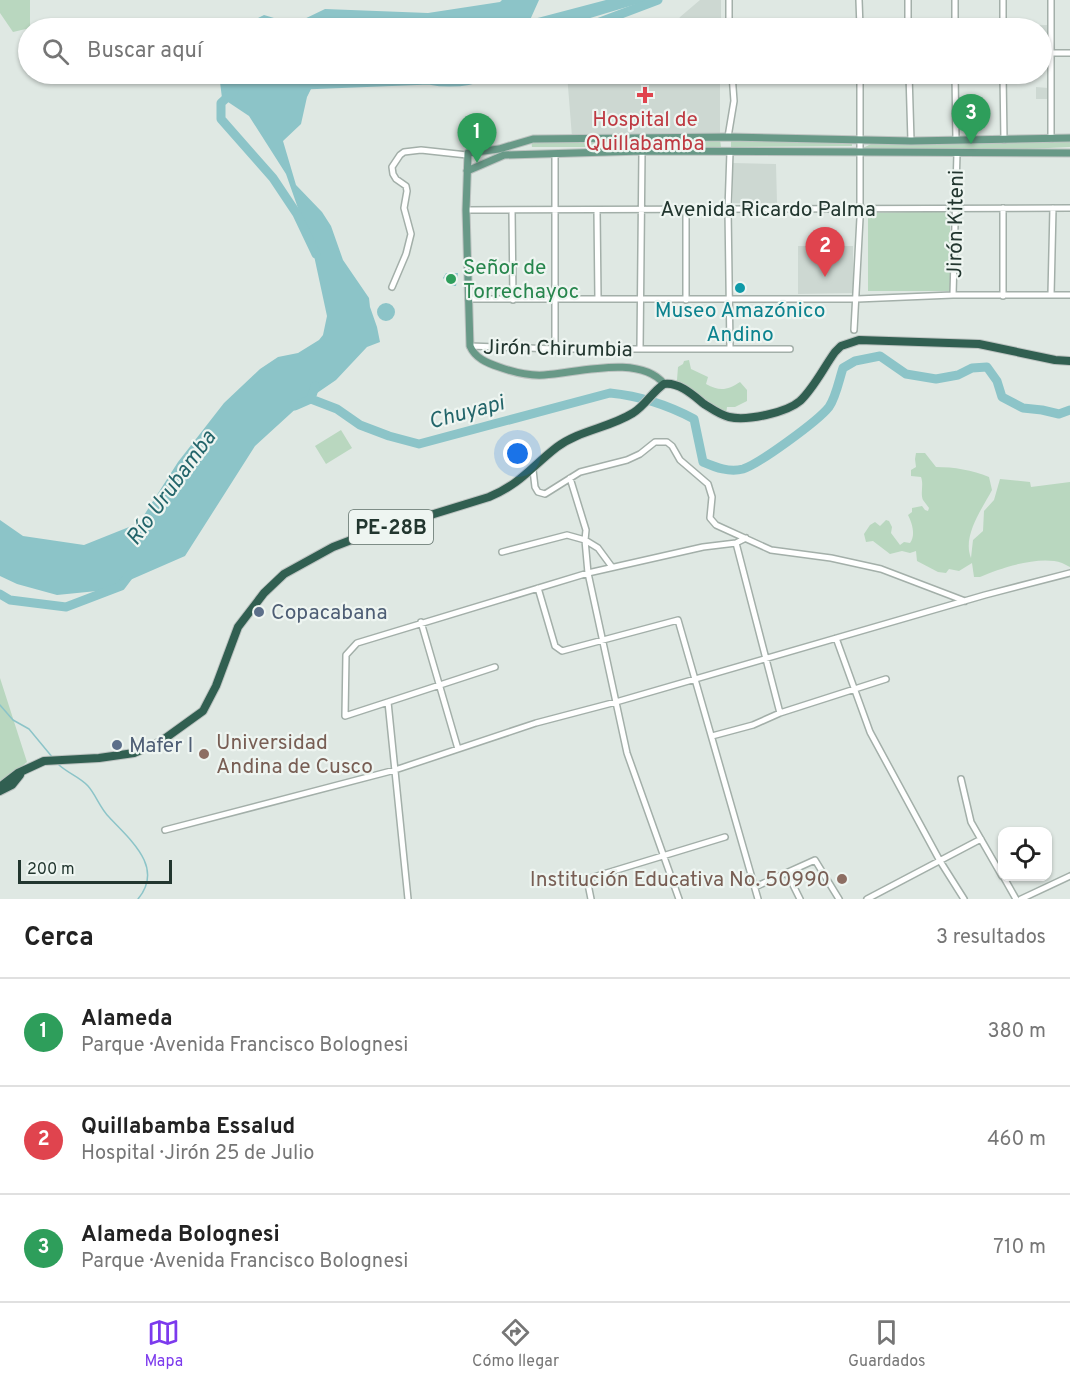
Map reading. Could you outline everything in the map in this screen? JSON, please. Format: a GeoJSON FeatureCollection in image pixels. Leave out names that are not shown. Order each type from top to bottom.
{"type":"FeatureCollection","features":[{"type":"Feature","properties":{"kind":"highway"},"geometry":{"type":"LineString","coordinates":[[664,384],[672,384],[686,390],[720,414],[743,418],[769,414],[796,404],[806,394],[835,352],[841,346],[859,340],[979,344],[1070,361]]}},
{"type":"Feature","properties":{"kind":"highway","name":"PE-28B"},"geometry":{"type":"LineString","coordinates":[[0,790],[25,770],[44,761],[99,758],[134,753],[160,742],[203,711],[216,686],[238,627],[264,593],[284,574],[333,547],[359,537],[489,497],[511,487],[533,470],[555,448],[572,437],[624,418],[640,408],[664,384]]}},
{"type":"Feature","properties":{"kind":"main road"},"geometry":{"type":"LineString","coordinates":[[664,384],[651,373],[633,368],[530,375],[492,364],[477,357],[470,346],[468,299],[467,155],[471,151],[499,149],[529,140],[728,137],[858,138],[911,141],[1070,138]]}},
{"type":"Feature","properties":{"kind":"main road"},"geometry":{"type":"LineString","coordinates":[[529,140],[531,155]]}},
{"type":"Feature","properties":{"kind":"main road"},"geometry":{"type":"LineString","coordinates":[[467,171],[497,157],[642,151],[1070,153]]}},
{"type":"Feature","properties":{"kind":"street"},"geometry":{"type":"LineString","coordinates":[[729,0],[729,18]]}},
{"type":"Feature","properties":{"kind":"street"},"geometry":{"type":"LineString","coordinates":[[859,0],[860,18]]}},
{"type":"Feature","properties":{"kind":"street"},"geometry":{"type":"LineString","coordinates":[[908,0],[908,18]]}},
{"type":"Feature","properties":{"kind":"street"},"geometry":{"type":"LineString","coordinates":[[955,0],[955,18]]}},
{"type":"Feature","properties":{"kind":"street"},"geometry":{"type":"LineString","coordinates":[[1003,0],[1003,18]]}},
{"type":"Feature","properties":{"kind":"street"},"geometry":{"type":"LineString","coordinates":[[1051,0],[1051,18]]}},
{"type":"Feature","properties":{"kind":"street"},"geometry":{"type":"LineString","coordinates":[[1052,53],[1070,52]]}},
{"type":"Feature","properties":{"kind":"street"},"geometry":{"type":"LineString","coordinates":[[728,137],[734,101],[733,84]]}},
{"type":"Feature","properties":{"kind":"street"},"geometry":{"type":"LineString","coordinates":[[854,330],[860,209],[858,152],[860,84]]}},
{"type":"Feature","properties":{"kind":"street"},"geometry":{"type":"LineString","coordinates":[[909,84],[911,141]]}},
{"type":"Feature","properties":{"kind":"street","name":"Jirón Kiteni"},"geometry":{"type":"LineString","coordinates":[[955,84],[956,140]]}},
{"type":"Feature","properties":{"kind":"street"},"geometry":{"type":"LineString","coordinates":[[1003,84],[1004,140]]}},
{"type":"Feature","properties":{"kind":"street"},"geometry":{"type":"LineString","coordinates":[[1051,84],[1052,139]]}},
{"type":"Feature","properties":{"kind":"street"},"geometry":{"type":"LineString","coordinates":[[392,287],[406,254],[411,234],[404,208],[408,191],[406,186],[396,179],[392,167],[400,155],[408,150],[467,155]]}},
{"type":"Feature","properties":{"kind":"street"},"geometry":{"type":"LineString","coordinates":[[640,349],[642,151]]}},
{"type":"Feature","properties":{"kind":"street"},"geometry":{"type":"LineString","coordinates":[[730,152],[730,348]]}},
{"type":"Feature","properties":{"kind":"street","name":"Jirón Kiteni"},"geometry":{"type":"LineString","coordinates":[[953,295],[957,153]]}},
{"type":"Feature","properties":{"kind":"street"},"geometry":{"type":"LineString","coordinates":[[555,154],[555,349]]}},
{"type":"Feature","properties":{"kind":"street"},"geometry":{"type":"LineString","coordinates":[[1003,208],[1003,296]]}},
{"type":"Feature","properties":{"kind":"street"},"geometry":{"type":"LineString","coordinates":[[1051,295],[1053,208]]}},
{"type":"Feature","properties":{"kind":"street","name":"Avenida Ricardo Palma"},"geometry":{"type":"LineString","coordinates":[[466,210],[1070,208]]}},
{"type":"Feature","properties":{"kind":"street"},"geometry":{"type":"LineString","coordinates":[[686,209],[686,300]]}},
{"type":"Feature","properties":{"kind":"street"},"geometry":{"type":"LineString","coordinates":[[512,210],[513,300]]}},
{"type":"Feature","properties":{"kind":"street"},"geometry":{"type":"LineString","coordinates":[[597,210],[598,299]]}},
{"type":"Feature","properties":{"kind":"street"},"geometry":{"type":"LineString","coordinates":[[468,299],[857,299],[953,295],[1070,295]]}},
{"type":"Feature","properties":{"kind":"street","name":"Jirón Chirumbia"},"geometry":{"type":"LineString","coordinates":[[470,346],[555,349],[790,349]]}},
{"type":"Feature","properties":{"kind":"street"},"geometry":{"type":"LineString","coordinates":[[533,470],[534,488],[541,495],[550,492],[580,472],[627,460],[640,454],[655,442],[667,442],[681,460],[708,484],[712,497],[709,513],[712,522],[771,550],[831,558],[880,569],[925,584],[964,602]]}},
{"type":"Feature","properties":{"kind":"street"},"geometry":{"type":"LineString","coordinates":[[570,478],[586,530],[588,573],[627,753],[679,899]]}},
{"type":"Feature","properties":{"kind":"street"},"geometry":{"type":"LineString","coordinates":[[502,552],[567,535],[585,540],[598,548],[612,567]]}},
{"type":"Feature","properties":{"kind":"street"},"geometry":{"type":"LineString","coordinates":[[495,667],[345,716],[346,655],[357,643],[588,573],[736,543],[746,538]]}},
{"type":"Feature","properties":{"kind":"street"},"geometry":{"type":"LineString","coordinates":[[736,543],[780,713]]}},
{"type":"Feature","properties":{"kind":"street"},"geometry":{"type":"LineString","coordinates":[[165,830],[395,770],[536,723],[1070,573]]}},
{"type":"Feature","properties":{"kind":"street"},"geometry":{"type":"LineString","coordinates":[[538,588],[555,646],[562,651],[678,620],[758,899]]}},
{"type":"Feature","properties":{"kind":"street"},"geometry":{"type":"LineString","coordinates":[[422,622],[458,749]]}},
{"type":"Feature","properties":{"kind":"street"},"geometry":{"type":"LineString","coordinates":[[836,638],[870,732],[940,861],[964,899]]}},
{"type":"Feature","properties":{"kind":"street"},"geometry":{"type":"LineString","coordinates":[[712,736],[753,725],[780,713],[886,679]]}},
{"type":"Feature","properties":{"kind":"street"},"geometry":{"type":"LineString","coordinates":[[388,702],[408,899]]}},
{"type":"Feature","properties":{"kind":"street"},"geometry":{"type":"LineString","coordinates":[[961,779],[971,822],[998,868]]}},
{"type":"Feature","properties":{"kind":"street"},"geometry":{"type":"LineString","coordinates":[[591,899],[587,879],[725,837]]}},
{"type":"Feature","properties":{"kind":"street"},"geometry":{"type":"LineString","coordinates":[[867,899],[981,839]]}},
{"type":"Feature","properties":{"kind":"street"},"geometry":{"type":"LineString","coordinates":[[755,887],[815,860],[839,899]]}},
{"type":"Feature","properties":{"kind":"street"},"geometry":{"type":"LineString","coordinates":[[788,873],[800,899]]}},
{"type":"Feature","properties":{"kind":"street"},"geometry":{"type":"LineString","coordinates":[[1021,899],[1070,876]]}},
{"type":"Feature","properties":{"kind":"street"},"geometry":{"type":"LineString","coordinates":[[1006,881],[1016,899]]}},
{"type":"Feature","properties":{"kind":"street"},"geometry":{"type":"LineString","coordinates":[[880,892],[884,899]]}},
{"type":"Feature","properties":{"kind":"shaded area"},"geometry":{"type":"Polygon","coordinates":[[[700,0],[721,0],[721,18],[680,17],[700,0]]]}},
{"type":"Feature","properties":{"kind":"shaded area","name":"Hospital de Quillabamba"},"geometry":{"type":"Polygon","coordinates":[[[568,84],[720,84],[720,134],[572,137],[568,84]]]}},
{"type":"Feature","properties":{"kind":"shaded area"},"geometry":{"type":"Polygon","coordinates":[[[1036,87],[1048,88],[1049,99],[1036,99],[1036,87]]]}},
{"type":"Feature","properties":{"kind":"shaded area"},"geometry":{"type":"Polygon","coordinates":[[[733,163],[776,164],[777,203],[733,203],[733,163]]]}},
{"type":"Feature","properties":{"kind":"shaded area"},"geometry":{"type":"Polygon","coordinates":[[[798,246],[853,246],[853,293],[798,294],[798,246]]]}},
{"type":"Feature","properties":{"kind":"green space"},"geometry":{"type":"Polygon","coordinates":[[[0,0],[30,0],[30,18],[18,18],[18,31],[13,32],[0,13],[0,0]]]}},
{"type":"Feature","properties":{"kind":"green space"},"geometry":{"type":"Polygon","coordinates":[[[852,138],[852,146],[731,147],[731,139],[852,138]]]}},
{"type":"Feature","properties":{"kind":"green space"},"geometry":{"type":"Polygon","coordinates":[[[720,139],[721,147],[532,147],[531,140],[720,139]]]}},
{"type":"Feature","properties":{"kind":"green space"},"geometry":{"type":"Polygon","coordinates":[[[1070,139],[1070,147],[913,154],[871,153],[863,148],[877,141],[1070,139]]]}},
{"type":"Feature","properties":{"kind":"green space"},"geometry":{"type":"Polygon","coordinates":[[[950,211],[950,291],[868,291],[868,213],[950,211]]]}},
{"type":"Feature","properties":{"kind":"green space"},"geometry":{"type":"Polygon","coordinates":[[[689,360],[691,369],[708,377],[706,384],[711,387],[724,389],[740,382],[747,390],[747,401],[735,407],[727,407],[726,415],[674,384],[677,380],[678,367],[684,361],[689,360]]]}},
{"type":"Feature","properties":{"kind":"green space"},"geometry":{"type":"Polygon","coordinates":[[[341,430],[352,448],[326,464],[315,446],[341,430]]]}},
{"type":"Feature","properties":{"kind":"green space"},"geometry":{"type":"Polygon","coordinates":[[[916,453],[925,453],[936,467],[963,469],[989,477],[992,490],[971,532],[969,550],[971,558],[973,540],[983,531],[984,511],[994,500],[1000,479],[1030,482],[1031,487],[1070,482],[1070,567],[1053,561],[1032,562],[974,577],[972,563],[959,571],[949,569],[946,573],[938,572],[917,561],[916,551],[890,554],[873,541],[866,542],[864,534],[870,525],[875,522],[880,526],[886,520],[889,521],[892,527],[891,533],[900,545],[904,542],[910,543],[912,540],[912,525],[908,515],[912,512],[912,508],[922,506],[928,511],[929,508],[922,497],[921,477],[911,476],[911,470],[916,467],[916,453]]]}},
{"type":"Feature","properties":{"kind":"green space"},"geometry":{"type":"Polygon","coordinates":[[[0,678],[27,762],[0,785],[0,678]]]}},
{"type":"Feature","properties":{"kind":"water"},"geometry":{"type":"Polygon","coordinates":[[[502,0],[539,0],[531,18],[306,18],[325,9],[428,13],[502,0]]]}},
{"type":"Feature","properties":{"kind":"water"},"geometry":{"type":"Polygon","coordinates":[[[606,0],[650,0],[590,18],[538,18],[606,0]]]}},
{"type":"Feature","properties":{"kind":"water"},"geometry":{"type":"Polygon","coordinates":[[[264,15],[274,18],[258,18],[264,15]]]}},
{"type":"Feature","properties":{"kind":"water"},"geometry":{"type":"Polygon","coordinates":[[[220,84],[314,84],[307,97],[301,124],[283,141],[296,185],[322,212],[331,226],[343,260],[369,298],[380,342],[367,347],[336,380],[301,404],[255,446],[185,556],[107,590],[57,595],[17,584],[0,576],[0,520],[23,536],[84,545],[139,523],[178,462],[224,403],[260,369],[278,357],[298,353],[323,335],[327,316],[313,251],[286,174],[249,116],[222,98],[220,84]]]}},
{"type":"Feature","properties":{"kind":"water","name":"Señor de Torrechayoc"},"geometry":{"type":"Polygon","coordinates":[[[446,273],[458,273],[456,286],[451,286],[443,278],[446,273]]]}},
{"type":"Feature","properties":{"kind":"water"},"geometry":{"type":"Polygon","coordinates":[[[382,303],[390,303],[395,308],[393,319],[382,321],[377,316],[377,308],[382,303]]]}},
{"type":"Feature","properties":{"kind":"waterway","name":"Río Urubamba"},"geometry":{"type":"LineString","coordinates":[[610,18],[658,0]]}},
{"type":"Feature","properties":{"kind":"waterway","name":"Río Urubamba"},"geometry":{"type":"LineString","coordinates":[[304,85],[329,84]]}},
{"type":"Feature","properties":{"kind":"waterway","name":"Río Urubamba"},"geometry":{"type":"LineString","coordinates":[[234,91],[221,103],[221,119],[273,178],[297,214],[316,254]]}},
{"type":"Feature","properties":{"kind":"waterway","name":"Chuyapi"},"geometry":{"type":"LineString","coordinates":[[311,399],[337,409],[360,425],[419,444],[610,393],[621,394],[654,402],[694,419],[703,462],[722,469],[733,470],[743,469],[762,459],[823,413],[834,398],[843,368],[855,361],[880,356],[906,374],[936,379],[958,375],[972,368],[987,367],[997,381],[1002,397],[1023,408],[1059,414],[1070,410]]}},
{"type":"Feature","properties":{"kind":"waterway","name":"Río Urubamba"},"geometry":{"type":"LineString","coordinates":[[295,406],[311,399],[315,386]]}},
{"type":"Feature","properties":{"kind":"waterway","name":"Río Urubamba"},"geometry":{"type":"LineString","coordinates":[[0,594],[10,600],[66,607],[121,586],[130,574]]}},
{"type":"Feature","properties":{"kind":"waterway"},"geometry":{"type":"LineString","coordinates":[[0,705],[13,720],[29,729],[53,758]]}},
{"type":"Feature","properties":{"kind":"waterway"},"geometry":{"type":"LineString","coordinates":[[58,764],[88,786],[106,813],[141,854],[148,876],[138,899]]}},
{"type":"Feature","properties":{"kind":"place","name":"Hospital de Quillabamba"},"geometry":{"type":"Point","coordinates":[645,95]}},
{"type":"Feature","properties":{"kind":"place","name":"Alameda Bolognesi"},"geometry":{"type":"Point","coordinates":[971,144]}},
{"type":"Feature","properties":{"kind":"place","name":"Alameda"},"geometry":{"type":"Point","coordinates":[477,163]}},
{"type":"Feature","properties":{"kind":"place","name":"Quillabamba Essalud"},"geometry":{"type":"Point","coordinates":[825,277]}},
{"type":"Feature","properties":{"kind":"place","name":"Señor de Torrechayoc"},"geometry":{"type":"Point","coordinates":[451,279]}},
{"type":"Feature","properties":{"kind":"place","name":"Museo Amazónico Andino"},"geometry":{"type":"Point","coordinates":[740,288]}},
{"type":"Feature","properties":{"kind":"place","name":"Copacabana"},"geometry":{"type":"Point","coordinates":[259,612]}},
{"type":"Feature","properties":{"kind":"place","name":"Mafer I"},"geometry":{"type":"Point","coordinates":[117,745]}},
{"type":"Feature","properties":{"kind":"place","name":"Universidad Andina de Cusco"},"geometry":{"type":"Point","coordinates":[204,754]}},
{"type":"Feature","properties":{"kind":"place","name":"Institución Educativa No. 50990"},"geometry":{"type":"Point","coordinates":[842,879]}}]}
